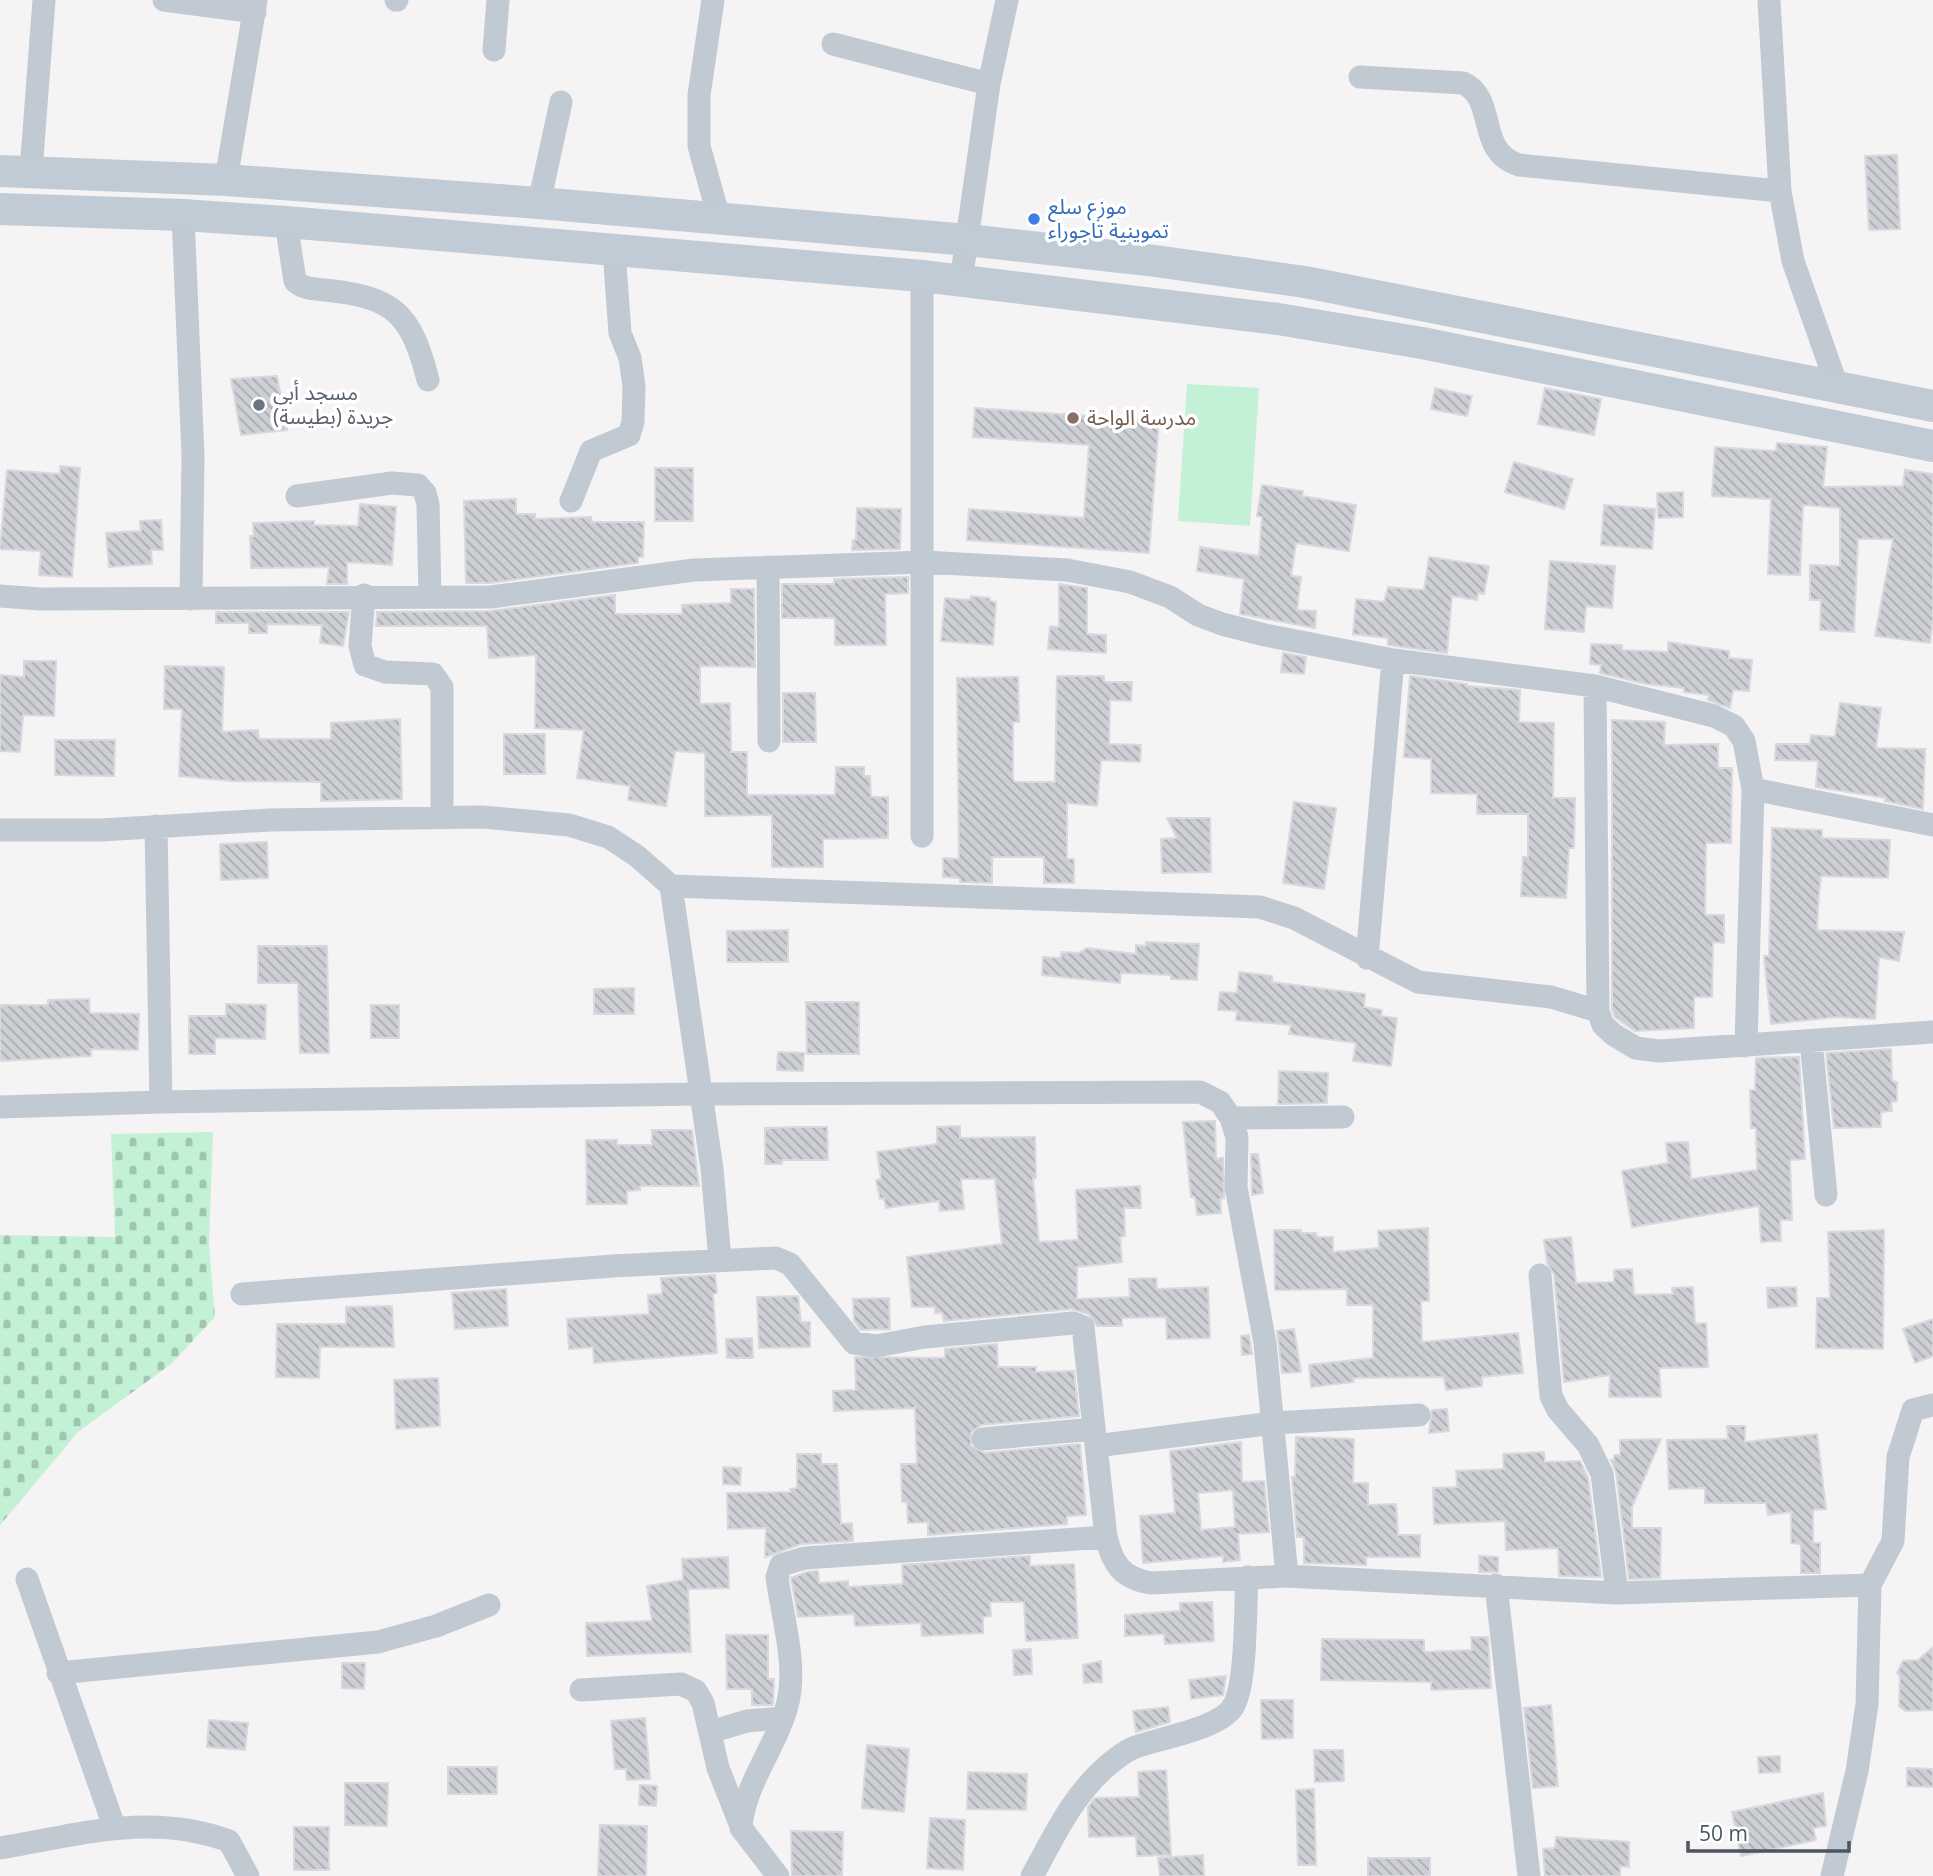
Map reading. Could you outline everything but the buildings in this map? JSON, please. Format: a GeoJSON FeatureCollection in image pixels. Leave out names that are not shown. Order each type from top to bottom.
{"type":"FeatureCollection","features":[{"type":"Feature","properties":{"kind":"main road"},"geometry":{"type":"LineString","coordinates":[[0,171],[226,180],[539,203],[968,240],[1148,260],[1305,282],[1933,406]]}},
{"type":"Feature","properties":{"kind":"main road"},"geometry":{"type":"LineString","coordinates":[[0,209],[183,215],[286,222],[922,276],[1278,318],[1409,340],[1933,446]]}},
{"type":"Feature","properties":{"kind":"street"},"geometry":{"type":"LineString","coordinates":[[32,171],[44,0]]}},
{"type":"Feature","properties":{"kind":"street"},"geometry":{"type":"LineString","coordinates":[[164,0],[255,6],[226,180]]}},
{"type":"Feature","properties":{"kind":"street"},"geometry":{"type":"LineString","coordinates":[[494,50],[498,0]]}},
{"type":"Feature","properties":{"kind":"street"},"geometry":{"type":"LineString","coordinates":[[713,0],[699,95],[699,146],[719,218]]}},
{"type":"Feature","properties":{"kind":"street"},"geometry":{"type":"LineString","coordinates":[[961,281],[989,84],[1007,0]]}},
{"type":"Feature","properties":{"kind":"street"},"geometry":{"type":"LineString","coordinates":[[1769,0],[1780,191],[1793,261],[1837,386]]}},
{"type":"Feature","properties":{"kind":"street"},"geometry":{"type":"LineString","coordinates":[[833,44],[989,84]]}},
{"type":"Feature","properties":{"kind":"street"},"geometry":{"type":"LineString","coordinates":[[1360,78],[1463,83],[1472,87],[1478,94],[1492,140],[1500,155],[1519,165],[1780,191]]}},
{"type":"Feature","properties":{"kind":"street"},"geometry":{"type":"LineString","coordinates":[[539,203],[561,102]]}},
{"type":"Feature","properties":{"kind":"street"},"geometry":{"type":"LineString","coordinates":[[183,215],[186,338],[193,456],[191,599]]}},
{"type":"Feature","properties":{"kind":"street"},"geometry":{"type":"LineString","coordinates":[[286,222],[295,281],[300,287],[344,292],[378,301],[403,316],[418,339],[428,380]]}},
{"type":"Feature","properties":{"kind":"street"},"geometry":{"type":"LineString","coordinates":[[571,500],[591,452],[629,435],[633,422],[634,386],[630,358],[621,333],[614,250]]}},
{"type":"Feature","properties":{"kind":"street"},"geometry":{"type":"LineString","coordinates":[[922,276],[922,836]]}},
{"type":"Feature","properties":{"kind":"street"},"geometry":{"type":"LineString","coordinates":[[297,496],[392,483],[418,485],[425,493],[428,505],[430,596]]}},
{"type":"Feature","properties":{"kind":"street"},"geometry":{"type":"LineString","coordinates":[[0,596],[191,599],[364,595],[491,597],[694,570],[924,562],[1100,574],[1170,597],[1198,615],[1222,624],[1393,660],[1595,686],[1714,716],[1734,726],[1749,756],[1753,789],[1746,1046]]}},
{"type":"Feature","properties":{"kind":"street"},"geometry":{"type":"LineString","coordinates":[[768,567],[769,741]]}},
{"type":"Feature","properties":{"kind":"street"},"geometry":{"type":"LineString","coordinates":[[364,595],[360,646],[365,665],[385,673],[433,674],[442,687],[442,816]]}},
{"type":"Feature","properties":{"kind":"street"},"geometry":{"type":"LineString","coordinates":[[1367,958],[1393,660]]}},
{"type":"Feature","properties":{"kind":"street"},"geometry":{"type":"LineString","coordinates":[[1595,686],[1598,1011],[1603,1025],[1636,1048],[1659,1051],[1933,1031]]}},
{"type":"Feature","properties":{"kind":"street"},"geometry":{"type":"LineString","coordinates":[[1753,789],[1933,825]]}},
{"type":"Feature","properties":{"kind":"street"},"geometry":{"type":"LineString","coordinates":[[0,830],[442,816],[569,825],[608,837],[637,856],[671,886],[1260,907],[1294,918],[1418,982],[1551,997],[1598,1011]]}},
{"type":"Feature","properties":{"kind":"street"},"geometry":{"type":"LineString","coordinates":[[156,827],[161,1102]]}},
{"type":"Feature","properties":{"kind":"street"},"geometry":{"type":"LineString","coordinates":[[671,886],[712,1169],[720,1260]]}},
{"type":"Feature","properties":{"kind":"street"},"geometry":{"type":"LineString","coordinates":[[1811,1041],[1826,1195]]}},
{"type":"Feature","properties":{"kind":"street"},"geometry":{"type":"LineString","coordinates":[[0,1107],[701,1094],[1200,1092],[1220,1102],[1231,1118],[1237,1137],[1236,1187],[1265,1343],[1287,1576]]}},
{"type":"Feature","properties":{"kind":"street"},"geometry":{"type":"LineString","coordinates":[[1231,1118],[1343,1117]]}},
{"type":"Feature","properties":{"kind":"street"},"geometry":{"type":"LineString","coordinates":[[242,1294],[776,1258],[790,1264],[853,1343],[876,1346],[925,1337],[1073,1323],[1083,1327],[1106,1537],[1116,1567],[1132,1580],[1151,1583],[1287,1576],[1617,1593],[1870,1585]]}},
{"type":"Feature","properties":{"kind":"street"},"geometry":{"type":"LineString","coordinates":[[1540,1275],[1551,1396],[1558,1410],[1588,1445],[1602,1474],[1617,1593]]}},
{"type":"Feature","properties":{"kind":"street"},"geometry":{"type":"LineString","coordinates":[[1832,1876],[1857,1771],[1867,1704],[1870,1585],[1893,1541],[1898,1457],[1904,1433],[1913,1410],[1933,1405]]}},
{"type":"Feature","properties":{"kind":"street"},"geometry":{"type":"LineString","coordinates":[[983,1439],[1095,1437],[1419,1415]]}},
{"type":"Feature","properties":{"kind":"street"},"geometry":{"type":"LineString","coordinates":[[741,1828],[743,1804],[767,1761],[790,1689],[790,1668],[777,1571],[787,1561],[1106,1537]]}},
{"type":"Feature","properties":{"kind":"street"},"geometry":{"type":"LineString","coordinates":[[1032,1876],[1070,1806],[1106,1767],[1130,1749],[1185,1732],[1224,1716],[1235,1704],[1243,1648],[1247,1577]]}},
{"type":"Feature","properties":{"kind":"street"},"geometry":{"type":"LineString","coordinates":[[27,1579],[115,1829]]}},
{"type":"Feature","properties":{"kind":"street"},"geometry":{"type":"LineString","coordinates":[[1496,1585],[1530,1876]]}},
{"type":"Feature","properties":{"kind":"street"},"geometry":{"type":"LineString","coordinates":[[58,1673],[378,1642],[436,1626],[489,1605]]}},
{"type":"Feature","properties":{"kind":"street"},"geometry":{"type":"LineString","coordinates":[[581,1690],[681,1684],[696,1691],[703,1703],[718,1768],[741,1828],[778,1876]]}},
{"type":"Feature","properties":{"kind":"street"},"geometry":{"type":"LineString","coordinates":[[710,1732],[730,1724],[782,1718]]}},
{"type":"Feature","properties":{"kind":"street"},"geometry":{"type":"LineString","coordinates":[[0,1848],[139,1825],[173,1827],[229,1841],[248,1876]]}},
{"type":"Feature","properties":{"kind":"green space"},"geometry":{"type":"Polygon","coordinates":[[[1187,384],[1259,388],[1250,526],[1178,521],[1187,384]]]}},
{"type":"Feature","properties":{"kind":"green space"},"geometry":{"type":"Polygon","coordinates":[[[213,1132],[209,1245],[215,1317],[171,1364],[78,1432],[0,1525],[0,1235],[115,1237],[111,1134],[213,1132]]]}},
{"type":"Feature","properties":{"kind":"place","name":"موزع سلع تموينية تاجوراء"},"geometry":{"type":"Point","coordinates":[1034,219]}},
{"type":"Feature","properties":{"kind":"place","name":"مسجد أبي جريدة (بطيسة)"},"geometry":{"type":"Point","coordinates":[259,405]}},
{"type":"Feature","properties":{"kind":"place","name":"مدرسة الواحة"},"geometry":{"type":"Point","coordinates":[1073,418]}}]}
